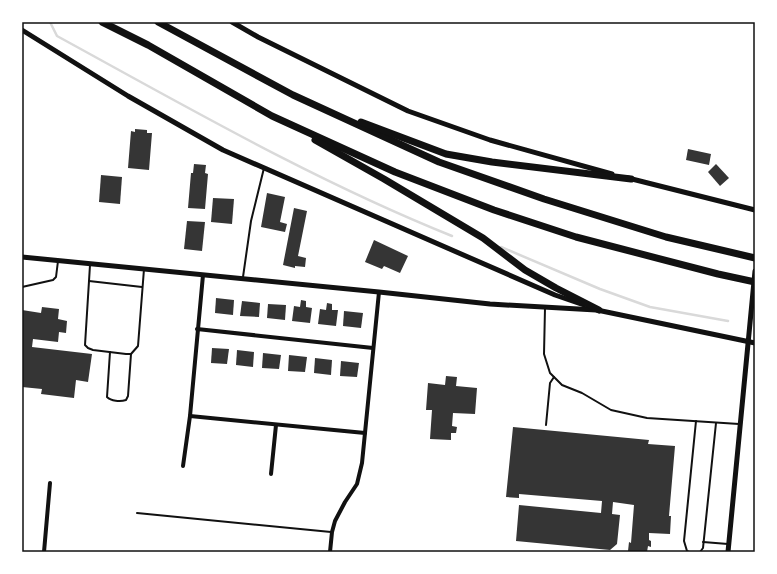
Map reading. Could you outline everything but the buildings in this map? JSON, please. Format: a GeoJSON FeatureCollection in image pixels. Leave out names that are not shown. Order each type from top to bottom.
{"type":"FeatureCollection","features":[{"type":"Feature","properties":{"kind":"highway"},"geometry":{"type":"LineString","coordinates":[[102,22],[148,45],[436,209],[483,238],[525,270],[599,310]]}},
{"type":"Feature","properties":{"kind":"highway"},"geometry":{"type":"LineString","coordinates":[[158,22],[293,95],[438,162],[552,202],[666,237],[755,258]]}},
{"type":"Feature","properties":{"kind":"highway"},"geometry":{"type":"LineString","coordinates":[[293,95],[446,154],[492,162],[631,179]]}},
{"type":"Feature","properties":{"kind":"highway"},"geometry":{"type":"LineString","coordinates":[[272,116],[395,172],[494,210],[576,237],[718,274],[755,282]]}},
{"type":"Feature","properties":{"kind":"street"},"geometry":{"type":"LineString","coordinates":[[232,22],[258,37],[408,111],[490,140],[631,179],[755,210]]}},
{"type":"Feature","properties":{"kind":"street"},"geometry":{"type":"LineString","coordinates":[[22,30],[128,96],[223,150],[554,295],[599,310],[755,342]]}},
{"type":"Feature","properties":{"kind":"street"},"geometry":{"type":"LineString","coordinates":[[22,257],[490,304],[599,310]]}},
{"type":"Feature","properties":{"kind":"street"},"geometry":{"type":"LineString","coordinates":[[728,552],[755,271]]}},
{"type":"Feature","properties":{"kind":"street"},"geometry":{"type":"LineString","coordinates":[[183,466],[190,416],[203,275]]}},
{"type":"Feature","properties":{"kind":"street"},"geometry":{"type":"LineString","coordinates":[[330,552],[332,532],[335,521],[360,476],[379,292]]}},
{"type":"Feature","properties":{"kind":"street"},"geometry":{"type":"LineString","coordinates":[[197,329],[373,348]]}},
{"type":"Feature","properties":{"kind":"street"},"geometry":{"type":"LineString","coordinates":[[190,416],[364,433]]}},
{"type":"Feature","properties":{"kind":"street"},"geometry":{"type":"LineString","coordinates":[[271,474],[276,425]]}},
{"type":"Feature","properties":{"kind":"street"},"geometry":{"type":"LineString","coordinates":[[44,552],[50,484]]}},
{"type":"Feature","properties":{"kind":"lane"},"geometry":{"type":"LineString","coordinates":[[243,279],[251,221],[264,168]]}},
{"type":"Feature","properties":{"kind":"lane"},"geometry":{"type":"LineString","coordinates":[[22,287],[53,280],[56,277],[58,261]]}},
{"type":"Feature","properties":{"kind":"lane"},"geometry":{"type":"LineString","coordinates":[[91,264],[85,345],[93,350],[131,354]]}},
{"type":"Feature","properties":{"kind":"lane"},"geometry":{"type":"LineString","coordinates":[[110,352],[107,397],[111,400],[123,401],[126,400],[128,396],[131,354],[138,346],[144,269]]}},
{"type":"Feature","properties":{"kind":"lane"},"geometry":{"type":"LineString","coordinates":[[89,281],[142,287]]}},
{"type":"Feature","properties":{"kind":"lane"},"geometry":{"type":"LineString","coordinates":[[546,307],[544,354],[550,373],[562,385],[611,410],[647,418],[741,425]]}},
{"type":"Feature","properties":{"kind":"lane"},"geometry":{"type":"LineString","coordinates":[[546,426],[550,383],[554,377]]}},
{"type":"Feature","properties":{"kind":"lane"},"geometry":{"type":"LineString","coordinates":[[689,552],[685,547],[684,541],[696,421]]}},
{"type":"Feature","properties":{"kind":"lane"},"geometry":{"type":"LineString","coordinates":[[700,552],[703,542],[716,423]]}},
{"type":"Feature","properties":{"kind":"lane"},"geometry":{"type":"LineString","coordinates":[[137,514],[332,532]]}},
{"type":"Feature","properties":{"kind":"lane"},"geometry":{"type":"LineString","coordinates":[[703,542],[729,544]]}},
{"type":"Feature","properties":{"kind":"waterway"},"geometry":{"type":"LineString","coordinates":[[50,22],[57,36],[203,116],[351,192],[452,236]]}},
{"type":"Feature","properties":{"kind":"waterway"},"geometry":{"type":"LineString","coordinates":[[501,247],[600,289],[650,307],[728,321]]}}]}
